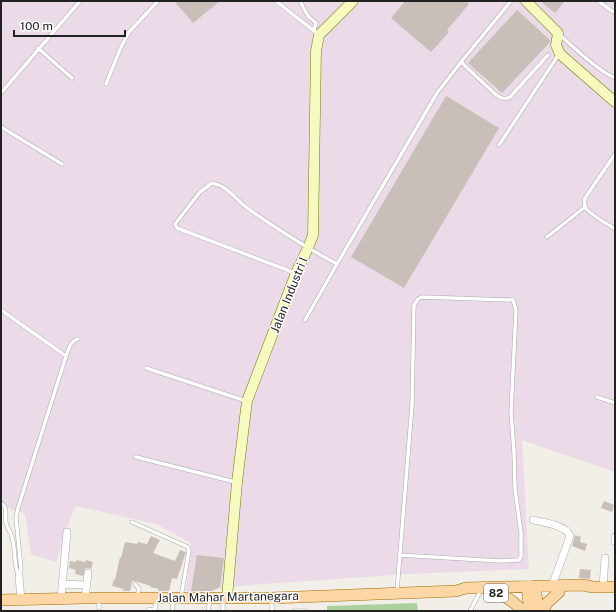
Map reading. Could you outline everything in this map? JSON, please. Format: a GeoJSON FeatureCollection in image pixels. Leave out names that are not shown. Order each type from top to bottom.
{"type":"FeatureCollection","features":[{"type":"Feature","properties":{"kind":"main road"},"geometry":{"type":"LineString","coordinates":[[316,32],[353,1]]}},
{"type":"Feature","properties":{"kind":"main road"},"geometry":{"type":"LineString","coordinates":[[526,1],[558,33],[556,45],[560,54],[615,102]]}},
{"type":"Feature","properties":{"kind":"main road","name":"Jalan Industri I"},"geometry":{"type":"LineString","coordinates":[[225,598],[236,482],[247,401],[312,235],[316,32]]}},
{"type":"Feature","properties":{"kind":"main road","name":"Jalan Mahar Martanegara"},"geometry":{"type":"LineString","coordinates":[[456,591],[467,594],[479,594],[556,589],[582,591],[598,587],[615,587]]}},
{"type":"Feature","properties":{"kind":"main road","name":"Jalan Mahar Martanegara"},"geometry":{"type":"LineString","coordinates":[[1,600],[85,598],[99,603],[137,598],[272,598],[456,591],[466,588],[531,590]]}},
{"type":"Feature","properties":{"kind":"main road"},"geometry":{"type":"LineString","coordinates":[[543,611],[556,589]]}},
{"type":"Feature","properties":{"kind":"main road"},"geometry":{"type":"LineString","coordinates":[[530,611],[531,590]]}},
{"type":"Feature","properties":{"kind":"main road"},"geometry":{"type":"LineString","coordinates":[[531,590],[538,611]]}},
{"type":"Feature","properties":{"kind":"main road"},"geometry":{"type":"LineString","coordinates":[[500,593],[523,611]]}},
{"type":"Feature","properties":{"kind":"street"},"geometry":{"type":"LineString","coordinates":[[533,520],[551,524],[567,530],[570,536],[556,589]]}},
{"type":"Feature","properties":{"kind":"street"},"geometry":{"type":"LineString","coordinates":[[61,598],[67,532]]}},
{"type":"Feature","properties":{"kind":"street"},"geometry":{"type":"LineString","coordinates":[[598,587],[605,558]]}},
{"type":"Feature","properties":{"kind":"street"},"geometry":{"type":"LineString","coordinates":[[85,598],[88,573]]}},
{"type":"Feature","properties":{"kind":"street"},"geometry":{"type":"LineString","coordinates":[[19,577],[21,599]]}},
{"type":"Feature","properties":{"kind":"street"},"geometry":{"type":"LineString","coordinates":[[62,584],[86,585]]}},
{"type":"Feature","properties":{"kind":"lane"},"geometry":{"type":"LineString","coordinates":[[1,93],[38,48],[80,1]]}},
{"type":"Feature","properties":{"kind":"lane"},"geometry":{"type":"LineString","coordinates":[[106,84],[121,47],[129,32],[158,1]]}},
{"type":"Feature","properties":{"kind":"lane"},"geometry":{"type":"LineString","coordinates":[[276,1],[316,32]]}},
{"type":"Feature","properties":{"kind":"lane"},"geometry":{"type":"LineString","coordinates":[[300,1],[308,16],[316,23],[316,32]]}},
{"type":"Feature","properties":{"kind":"lane"},"geometry":{"type":"LineString","coordinates":[[306,320],[337,264],[438,93],[461,62],[511,1]]}},
{"type":"Feature","properties":{"kind":"lane"},"geometry":{"type":"LineString","coordinates":[[598,1],[615,13]]}},
{"type":"Feature","properties":{"kind":"lane"},"geometry":{"type":"LineString","coordinates":[[558,33],[572,46],[615,78]]}},
{"type":"Feature","properties":{"kind":"lane"},"geometry":{"type":"LineString","coordinates":[[38,48],[72,78]]}},
{"type":"Feature","properties":{"kind":"lane"},"geometry":{"type":"LineString","coordinates":[[499,145],[560,54]]}},
{"type":"Feature","properties":{"kind":"lane"},"geometry":{"type":"LineString","coordinates":[[461,62],[495,94],[502,98],[507,98],[510,97],[548,55]]}},
{"type":"Feature","properties":{"kind":"lane"},"geometry":{"type":"LineString","coordinates":[[1,128],[62,164]]}},
{"type":"Feature","properties":{"kind":"lane"},"geometry":{"type":"LineString","coordinates":[[615,154],[585,198],[585,206],[588,211],[615,229]]}},
{"type":"Feature","properties":{"kind":"lane"},"geometry":{"type":"LineString","coordinates":[[296,273],[177,228],[175,224],[200,192],[212,183],[218,184],[245,206],[308,248],[337,264]]}},
{"type":"Feature","properties":{"kind":"lane"},"geometry":{"type":"LineString","coordinates":[[547,237],[585,206]]}},
{"type":"Feature","properties":{"kind":"lane"},"geometry":{"type":"LineString","coordinates":[[397,594],[399,555],[412,405],[414,305],[418,299],[422,297],[513,300],[516,310],[511,412],[515,489],[521,533],[521,557],[519,560],[500,560],[399,555]]}},
{"type":"Feature","properties":{"kind":"lane"},"geometry":{"type":"LineString","coordinates":[[1,310],[66,356]]}},
{"type":"Feature","properties":{"kind":"lane"},"geometry":{"type":"LineString","coordinates":[[19,577],[21,570],[16,517],[66,356],[71,343],[78,339]]}},
{"type":"Feature","properties":{"kind":"lane"},"geometry":{"type":"LineString","coordinates":[[146,368],[247,401]]}},
{"type":"Feature","properties":{"kind":"lane"},"geometry":{"type":"LineString","coordinates":[[597,397],[615,403]]}},
{"type":"Feature","properties":{"kind":"lane"},"geometry":{"type":"LineString","coordinates":[[136,457],[236,482]]}},
{"type":"Feature","properties":{"kind":"lane"},"geometry":{"type":"LineString","coordinates":[[1,503],[6,508],[6,522],[12,536],[16,570],[19,577]]}},
{"type":"Feature","properties":{"kind":"lane"},"geometry":{"type":"LineString","coordinates":[[132,522],[188,547],[189,551],[178,598],[172,611]]}},
{"type":"Feature","properties":{"kind":"lane"},"geometry":{"type":"LineString","coordinates":[[134,584],[139,589],[137,598]]}},
{"type":"Feature","properties":{"kind":"lane"},"geometry":{"type":"LineString","coordinates":[[470,611],[479,594]]}},
{"type":"Feature","properties":{"kind":"lane"},"geometry":{"type":"LineString","coordinates":[[148,610],[155,609],[156,598]]}},
{"type":"Feature","properties":{"kind":"lane"},"geometry":{"type":"LineString","coordinates":[[208,611],[211,598]]}},
{"type":"Feature","properties":{"kind":"lane"},"geometry":{"type":"LineString","coordinates":[[224,611],[225,598]]}},
{"type":"Feature","properties":{"kind":"lane"},"geometry":{"type":"LineString","coordinates":[[272,598],[272,611]]}},
{"type":"Feature","properties":{"kind":"lane"},"geometry":{"type":"LineString","coordinates":[[294,611],[305,611]]}},
{"type":"Feature","properties":{"kind":"shaded area"},"geometry":{"type":"Polygon","coordinates":[[[1,1],[615,1],[615,472],[522,440],[529,569],[409,574],[249,585],[186,593],[191,543],[156,524],[75,506],[56,562],[31,554],[25,514],[1,505],[1,1]]]}},
{"type":"Feature","properties":{"kind":"green space"},"geometry":{"type":"Polygon","coordinates":[[[417,603],[418,611],[327,611],[327,606],[417,603]]]}},
{"type":"Feature","properties":{"kind":"building"},"geometry":{"type":"Polygon","coordinates":[[[174,1],[220,1],[193,23],[174,1]]]}},
{"type":"Feature","properties":{"kind":"building"},"geometry":{"type":"Polygon","coordinates":[[[405,1],[466,1],[469,4],[447,30],[449,32],[431,52],[391,18],[405,1]]]}},
{"type":"Feature","properties":{"kind":"building"},"geometry":{"type":"Polygon","coordinates":[[[540,1],[565,1],[555,13],[540,1]]]}},
{"type":"Feature","properties":{"kind":"building"},"geometry":{"type":"Polygon","coordinates":[[[517,10],[550,40],[550,42],[502,93],[468,63],[517,10]]]}},
{"type":"Feature","properties":{"kind":"building"},"geometry":{"type":"Polygon","coordinates":[[[446,96],[499,128],[404,288],[351,257],[446,96]]]}},
{"type":"Feature","properties":{"kind":"building"},"geometry":{"type":"Polygon","coordinates":[[[604,501],[614,505],[612,512],[601,508],[604,501]]]}},
{"type":"Feature","properties":{"kind":"building"},"geometry":{"type":"Polygon","coordinates":[[[575,535],[581,537],[580,542],[587,544],[585,551],[572,546],[575,535]]]}},
{"type":"Feature","properties":{"kind":"building"},"geometry":{"type":"Polygon","coordinates":[[[151,536],[160,540],[153,553],[175,561],[180,550],[186,552],[177,579],[172,578],[169,591],[158,591],[159,589],[135,581],[132,581],[130,591],[123,591],[124,589],[112,586],[125,542],[147,544],[151,536]]]}},
{"type":"Feature","properties":{"kind":"building"},"geometry":{"type":"Polygon","coordinates":[[[197,555],[224,558],[220,587],[212,591],[191,591],[197,555]]]}},
{"type":"Feature","properties":{"kind":"building"},"geometry":{"type":"Polygon","coordinates":[[[76,560],[93,562],[91,569],[85,569],[83,576],[75,574],[76,570],[69,568],[69,566],[70,561],[76,562],[76,560]]]}},
{"type":"Feature","properties":{"kind":"building"},"geometry":{"type":"Polygon","coordinates":[[[580,569],[591,570],[590,579],[579,578],[580,569]]]}}]}
